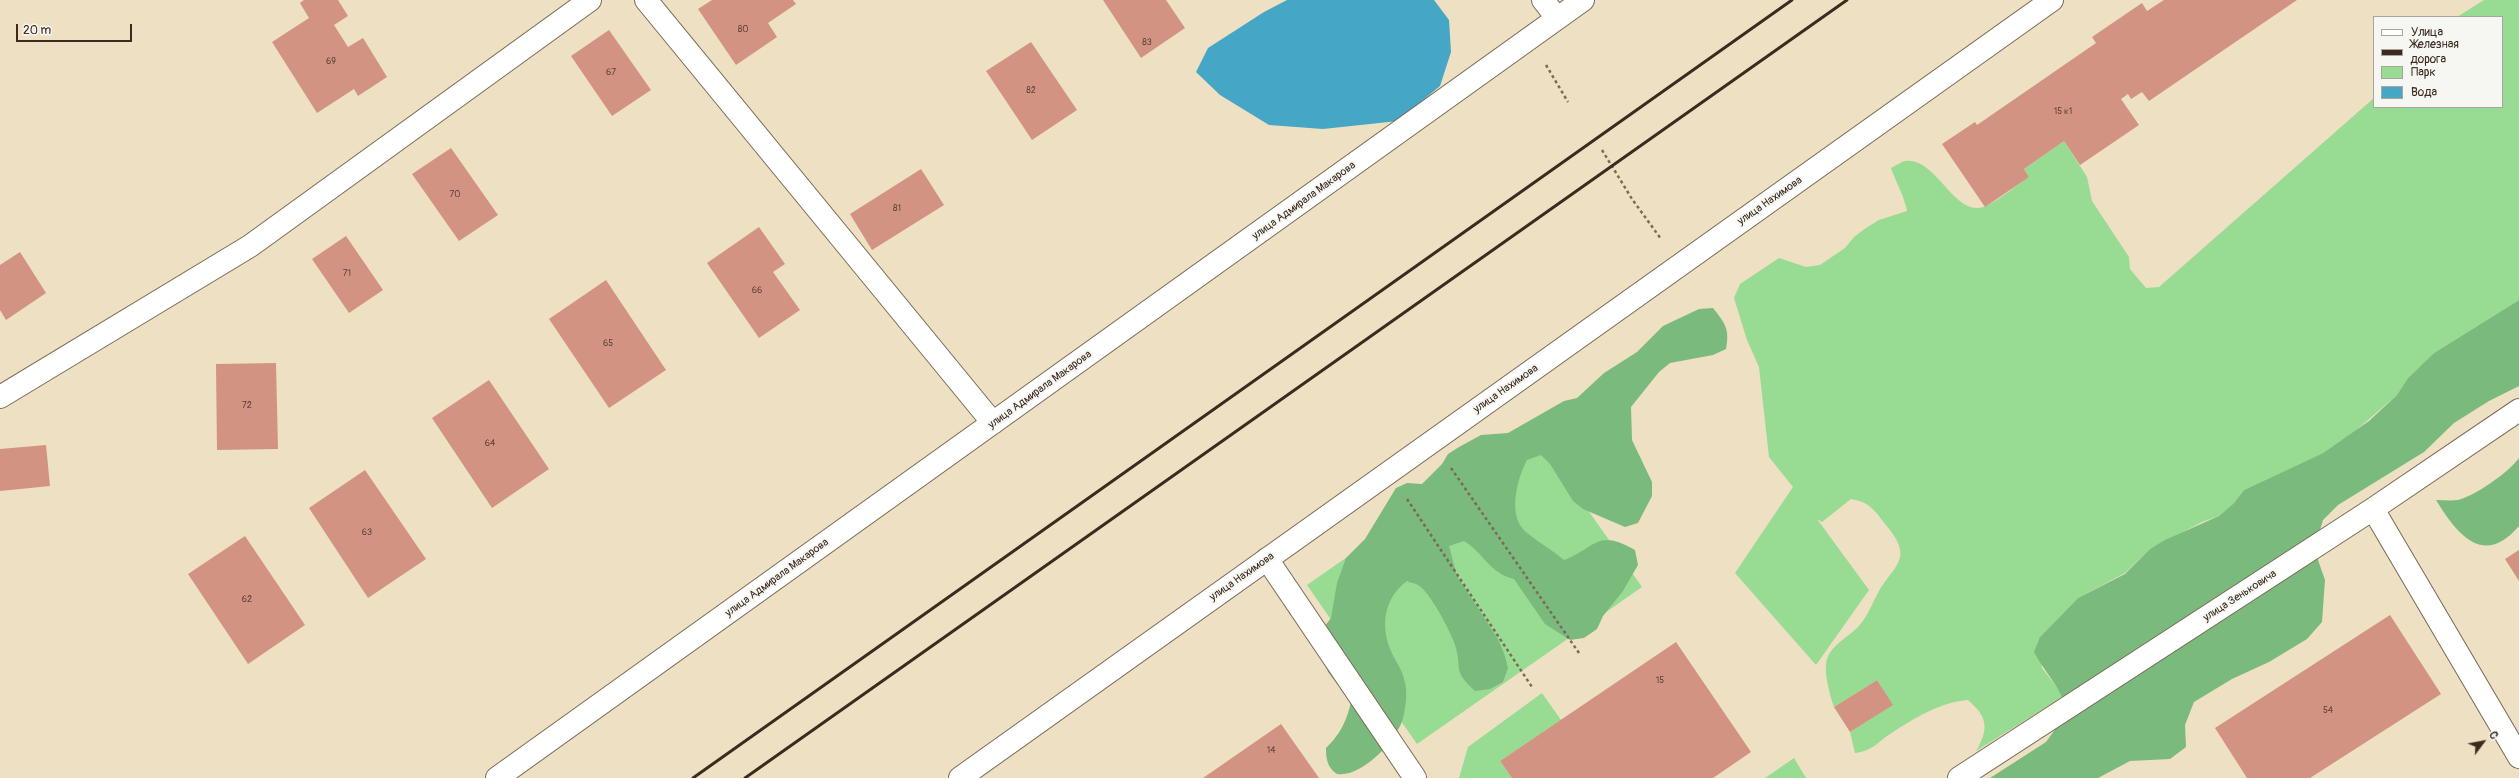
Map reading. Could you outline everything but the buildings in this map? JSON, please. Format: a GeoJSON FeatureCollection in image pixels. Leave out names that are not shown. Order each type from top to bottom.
{"type":"FeatureCollection","features":[{"type":"Feature","properties":{"kind":"street"},"geometry":{"type":"LineString","coordinates":[[0,397],[250,246],[590,0]]}},
{"type":"Feature","properties":{"kind":"street"},"geometry":{"type":"LineString","coordinates":[[646,0],[993,424]]}},
{"type":"Feature","properties":{"kind":"street"},"geometry":{"type":"LineString","coordinates":[[1543,0],[1557,18]]}},
{"type":"Feature","properties":{"kind":"street","name":"улица Адмирала Макарова"},"geometry":{"type":"LineString","coordinates":[[497,778],[1583,0]]}},
{"type":"Feature","properties":{"kind":"street","name":"улица Нахимова"},"geometry":{"type":"LineString","coordinates":[[960,778],[2052,0]]}},
{"type":"Feature","properties":{"kind":"street","name":"улица Зеньковича"},"geometry":{"type":"LineString","coordinates":[[1959,778],[2373,509],[2519,410]]}},
{"type":"Feature","properties":{"kind":"street"},"geometry":{"type":"LineString","coordinates":[[2373,509],[2519,757]]}},
{"type":"Feature","properties":{"kind":"street"},"geometry":{"type":"LineString","coordinates":[[1267,559],[1415,778]]}},
{"type":"Feature","properties":{"kind":"path"},"geometry":{"type":"LineString","coordinates":[[1549,70],[1568,102]]}},
{"type":"Feature","properties":{"kind":"path"},"geometry":{"type":"LineString","coordinates":[[1602,150],[1632,199],[1681,265]]}},
{"type":"Feature","properties":{"kind":"path"},"geometry":{"type":"LineString","coordinates":[[1451,468],[1579,653]]}},
{"type":"Feature","properties":{"kind":"path"},"geometry":{"type":"LineString","coordinates":[[1407,499],[1532,687]]}},
{"type":"Feature","properties":{"kind":"green space"},"geometry":{"type":"Polygon","coordinates":[[[2484,0],[2519,0],[2519,300],[2434,353],[2408,378],[2397,395],[2354,432],[2323,453],[2244,490],[2234,503],[2219,516],[2202,522],[2150,549],[2125,573],[2078,598],[2040,637],[2042,668],[2064,696],[1976,751],[1983,736],[1984,724],[1980,712],[1968,700],[1947,704],[1927,712],[1899,728],[1874,746],[1855,753],[1850,732],[1892,705],[1877,680],[1834,707],[1826,676],[1827,659],[1835,646],[1856,629],[1866,617],[1878,593],[1899,561],[1899,546],[1895,537],[1875,511],[1868,505],[1858,500],[1851,499],[1822,522],[1817,519],[1869,590],[1816,665],[1735,573],[1793,487],[1769,457],[1759,367],[1747,340],[1734,298],[1740,284],[1779,258],[1806,267],[1820,265],[1845,248],[1854,237],[1866,228],[1879,220],[1907,211],[1891,168],[1902,162],[1917,162],[1927,168],[1955,197],[1964,204],[1975,208],[1992,203],[2029,177],[2024,169],[2064,141],[2087,177],[2092,201],[2129,257],[2130,269],[2146,288],[2159,287],[2373,99],[2373,108],[2503,108],[2503,16],[2459,16],[2484,0]]]}},
{"type":"Feature","properties":{"kind":"green space"},"geometry":{"type":"Polygon","coordinates":[[[2519,300],[2519,386],[2489,401],[2454,423],[2424,452],[2338,505],[2323,520],[2317,540],[2318,560],[2325,580],[2322,622],[2307,639],[2269,662],[2232,679],[2194,702],[2185,725],[2186,747],[2170,759],[2130,761],[2098,778],[1990,778],[2046,742],[2067,713],[2058,688],[2034,652],[2040,637],[2078,598],[2125,574],[2150,549],[2165,540],[2219,516],[2234,503],[2244,490],[2323,453],[2369,421],[2397,395],[2408,378],[2434,353],[2519,300]]]}},
{"type":"Feature","properties":{"kind":"green space"},"geometry":{"type":"Polygon","coordinates":[[[1713,308],[1726,327],[1726,349],[1713,355],[1670,363],[1659,372],[1631,407],[1632,440],[1652,482],[1652,496],[1638,523],[1625,527],[1583,509],[1573,501],[1550,464],[1541,455],[1527,460],[1523,468],[1517,487],[1515,507],[1520,525],[1531,536],[1564,560],[1591,545],[1605,540],[1613,540],[1635,550],[1638,565],[1623,591],[1603,616],[1597,629],[1584,638],[1570,640],[1545,624],[1514,579],[1493,568],[1464,541],[1449,546],[1457,576],[1498,639],[1504,653],[1508,668],[1503,682],[1490,689],[1475,691],[1468,684],[1460,673],[1455,645],[1440,613],[1423,589],[1417,584],[1407,581],[1393,596],[1386,613],[1385,622],[1388,642],[1402,672],[1406,688],[1405,708],[1400,727],[1387,746],[1368,764],[1347,774],[1337,774],[1334,772],[1329,766],[1326,748],[1342,727],[1351,702],[1328,672],[1316,637],[1331,618],[1337,583],[1346,558],[1365,539],[1396,488],[1407,483],[1422,484],[1442,464],[1448,454],[1481,435],[1508,433],[1564,401],[1577,398],[1604,373],[1637,352],[1663,326],[1699,309],[1713,308]]]}},
{"type":"Feature","properties":{"kind":"green space"},"geometry":{"type":"Polygon","coordinates":[[[1531,429],[1642,587],[1417,744],[1307,585],[1531,429]]]}},
{"type":"Feature","properties":{"kind":"green space"},"geometry":{"type":"Polygon","coordinates":[[[2519,458],[2519,526],[2506,538],[2494,544],[2482,545],[2472,542],[2453,524],[2436,500],[2458,500],[2473,494],[2508,470],[2519,458]]]}},
{"type":"Feature","properties":{"kind":"green space"},"geometry":{"type":"Polygon","coordinates":[[[1542,693],[1561,720],[1500,761],[1512,778],[1459,778],[1468,747],[1542,693]]]}},
{"type":"Feature","properties":{"kind":"green space"},"geometry":{"type":"Polygon","coordinates":[[[1794,758],[1806,778],[1765,778],[1794,758]]]}},
{"type":"Feature","properties":{"kind":"water"},"geometry":{"type":"Polygon","coordinates":[[[1287,0],[1434,0],[1449,20],[1451,52],[1440,86],[1398,121],[1323,129],[1269,125],[1220,95],[1196,72],[1208,48],[1264,12],[1287,0]]]}},
{"type":"Feature","properties":{"kind":"railway"},"geometry":{"type":"LineString","coordinates":[[693,778],[1792,0]]}},
{"type":"Feature","properties":{"kind":"railway"},"geometry":{"type":"LineString","coordinates":[[745,778],[1847,0]]}}]}
